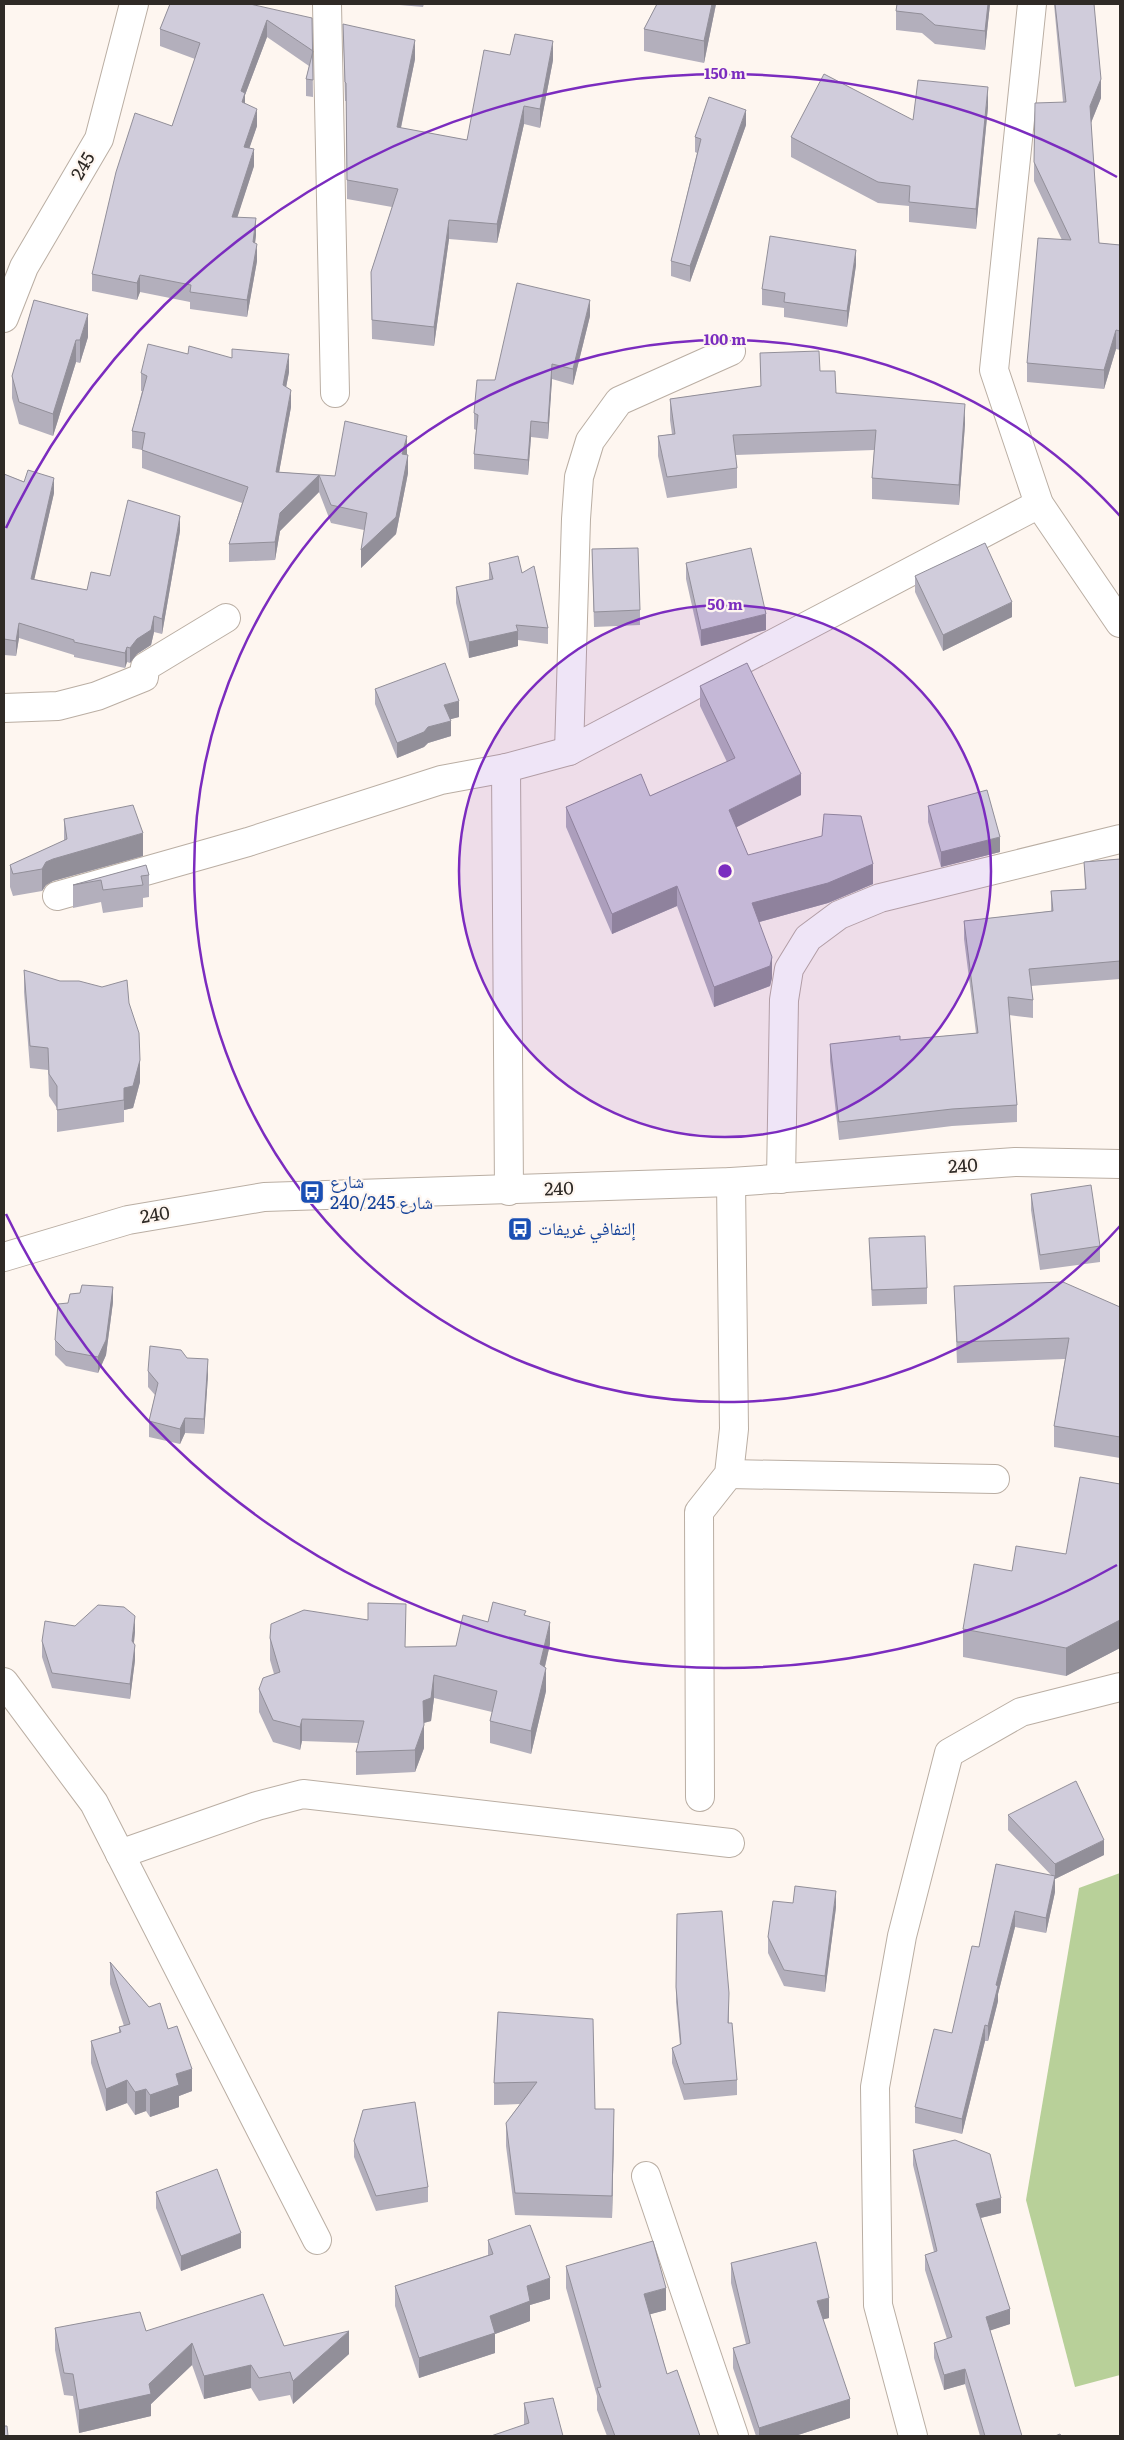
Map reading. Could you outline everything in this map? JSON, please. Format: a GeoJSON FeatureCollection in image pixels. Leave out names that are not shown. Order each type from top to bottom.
{"type":"FeatureCollection","features":[{"type":"Feature","properties":{"kind":"street","name":"245"},"geometry":{"type":"LineString","coordinates":[[4,318],[24,267],[99,139],[134,4]]}},
{"type":"Feature","properties":{"kind":"street"},"geometry":{"type":"LineString","coordinates":[[327,4],[335,394]]}},
{"type":"Feature","properties":{"kind":"street"},"geometry":{"type":"LineString","coordinates":[[1032,4],[994,370],[1039,504],[1120,623]]}},
{"type":"Feature","properties":{"kind":"street"},"geometry":{"type":"LineString","coordinates":[[570,751],[576,519],[579,477],[590,441],[620,401],[731,351]]}},
{"type":"Feature","properties":{"kind":"street"},"geometry":{"type":"LineString","coordinates":[[57,896],[248,842],[441,780],[506,768],[570,751],[1039,504]]}},
{"type":"Feature","properties":{"kind":"street"},"geometry":{"type":"LineString","coordinates":[[4,708],[58,706],[97,696],[144,677],[145,666],[226,618]]}},
{"type":"Feature","properties":{"kind":"street"},"geometry":{"type":"LineString","coordinates":[[506,768],[509,1191]]}},
{"type":"Feature","properties":{"kind":"street"},"geometry":{"type":"LineString","coordinates":[[781,1179],[784,1000],[789,969],[808,938],[839,915],[880,898],[1120,839]]}},
{"type":"Feature","properties":{"kind":"street","name":"240"},"geometry":{"type":"LineString","coordinates":[[4,1257],[128,1220],[264,1197],[509,1191],[732,1182],[1014,1162],[1120,1164]]}},
{"type":"Feature","properties":{"kind":"street"},"geometry":{"type":"LineString","coordinates":[[700,1798],[699,1512],[730,1474],[734,1429],[732,1182]]}},
{"type":"Feature","properties":{"kind":"street"},"geometry":{"type":"LineString","coordinates":[[730,1474],[995,1479]]}},
{"type":"Feature","properties":{"kind":"street"},"geometry":{"type":"LineString","coordinates":[[4,1682],[94,1803],[317,2240]]}},
{"type":"Feature","properties":{"kind":"street"},"geometry":{"type":"LineString","coordinates":[[913,2436],[878,2305],[875,2087],[902,1936],[949,1753],[1021,1712],[1120,1687]]}},
{"type":"Feature","properties":{"kind":"street"},"geometry":{"type":"LineString","coordinates":[[120,1854],[257,1806],[303,1794],[730,1843]]}},
{"type":"Feature","properties":{"kind":"street"},"geometry":{"type":"LineString","coordinates":[[646,2176],[734,2436]]}},
{"type":"Feature","properties":{"kind":"green space"},"geometry":{"type":"Polygon","coordinates":[[[1120,1873],[1120,2375],[1075,2387],[1026,2200],[1079,1888],[1120,1873]]]}},
{"type":"Feature","properties":{"kind":"building"},"geometry":{"type":"Polygon","coordinates":[[[170,4],[250,4],[312,18],[313,51],[267,20],[241,91],[245,93],[242,102],[257,109],[244,147],[254,149],[232,217],[256,218],[253,242],[257,244],[247,300],[190,292],[191,285],[140,275],[137,283],[92,274],[116,172],[135,113],[172,126],[200,43],[160,29],[170,4]]]}},
{"type":"Feature","properties":{"kind":"building"},"geometry":{"type":"Polygon","coordinates":[[[657,4],[712,4],[704,41],[644,29],[657,4]]]}},
{"type":"Feature","properties":{"kind":"building"},"geometry":{"type":"Polygon","coordinates":[[[897,4],[988,4],[985,31],[935,25],[922,14],[896,11],[897,4]]]}},
{"type":"Feature","properties":{"kind":"building"},"geometry":{"type":"Polygon","coordinates":[[[1055,4],[1094,4],[1101,79],[1090,106],[1099,243],[1120,245],[1120,331],[1116,330],[1104,370],[1027,363],[1038,238],[1071,240],[1034,162],[1035,103],[1066,102],[1055,4]]]}},
{"type":"Feature","properties":{"kind":"building"},"geometry":{"type":"Polygon","coordinates":[[[343,24],[415,40],[397,127],[467,140],[484,50],[510,55],[515,34],[553,41],[540,109],[524,106],[497,224],[449,220],[434,327],[372,320],[371,272],[398,189],[347,180],[343,24]]]}},
{"type":"Feature","properties":{"kind":"building"},"geometry":{"type":"Polygon","coordinates":[[[313,53],[313,80],[306,79],[313,53]]]}},
{"type":"Feature","properties":{"kind":"building"},"geometry":{"type":"Polygon","coordinates":[[[824,74],[913,120],[918,80],[988,87],[976,209],[909,202],[910,186],[878,182],[791,137],[824,74]]]}},
{"type":"Feature","properties":{"kind":"building"},"geometry":{"type":"Polygon","coordinates":[[[709,97],[746,110],[690,266],[671,261],[701,139],[695,137],[709,97]]]}},
{"type":"Feature","properties":{"kind":"building"},"geometry":{"type":"Polygon","coordinates":[[[770,236],[856,250],[847,311],[784,302],[785,293],[762,289],[770,236]]]}},
{"type":"Feature","properties":{"kind":"building"},"geometry":{"type":"Polygon","coordinates":[[[517,283],[590,300],[573,369],[552,364],[548,423],[531,421],[528,460],[474,454],[478,415],[474,413],[477,380],[495,380],[517,283]]]}},
{"type":"Feature","properties":{"kind":"building"},"geometry":{"type":"Polygon","coordinates":[[[34,300],[88,314],[80,340],[76,340],[53,414],[19,402],[12,376],[34,300]]]}},
{"type":"Feature","properties":{"kind":"building"},"geometry":{"type":"Polygon","coordinates":[[[148,344],[188,354],[189,346],[232,358],[232,349],[289,354],[283,385],[291,390],[276,472],[335,476],[345,421],[407,436],[402,454],[408,455],[396,517],[361,550],[367,513],[331,505],[319,475],[280,513],[275,542],[229,544],[248,487],[142,450],[145,433],[132,431],[147,376],[141,373],[148,344]]]}},
{"type":"Feature","properties":{"kind":"building"},"geometry":{"type":"Polygon","coordinates":[[[819,351],[820,371],[835,371],[836,393],[965,404],[959,485],[872,478],[876,430],[733,435],[737,468],[667,477],[658,436],[675,434],[670,399],[761,386],[760,353],[819,351]]]}},
{"type":"Feature","properties":{"kind":"building"},"geometry":{"type":"Polygon","coordinates":[[[28,470],[54,478],[31,579],[87,590],[91,572],[110,576],[128,500],[180,516],[162,619],[154,616],[151,630],[137,639],[130,648],[127,647],[125,653],[74,642],[74,640],[19,623],[16,641],[4,639],[4,474],[24,482],[28,470]]]}},
{"type":"Feature","properties":{"kind":"building"},"geometry":{"type":"Polygon","coordinates":[[[985,543],[1012,602],[943,635],[915,576],[985,543]]]}},
{"type":"Feature","properties":{"kind":"building"},"geometry":{"type":"Polygon","coordinates":[[[638,548],[640,610],[594,612],[592,549],[638,548]]]}},
{"type":"Feature","properties":{"kind":"building"},"geometry":{"type":"Polygon","coordinates":[[[751,548],[766,614],[701,630],[686,563],[751,548]]]}},
{"type":"Feature","properties":{"kind":"building"},"geometry":{"type":"Polygon","coordinates":[[[518,556],[522,573],[534,566],[548,628],[516,625],[518,631],[469,642],[456,587],[493,579],[489,563],[518,556]]]}},
{"type":"Feature","properties":{"kind":"building"},"geometry":{"type":"Polygon","coordinates":[[[445,663],[459,701],[444,705],[451,721],[428,727],[424,732],[397,743],[375,689],[445,663]]]}},
{"type":"Feature","properties":{"kind":"building"},"geometry":{"type":"Polygon","coordinates":[[[747,663],[801,774],[729,810],[748,855],[822,836],[824,814],[861,816],[873,864],[828,883],[752,903],[772,957],[770,966],[714,987],[677,886],[612,914],[566,807],[641,774],[650,796],[735,758],[700,686],[747,663]]]}},
{"type":"Feature","properties":{"kind":"building"},"geometry":{"type":"Polygon","coordinates":[[[987,790],[1000,837],[941,852],[928,806],[987,790]]]}},
{"type":"Feature","properties":{"kind":"building"},"geometry":{"type":"Polygon","coordinates":[[[133,805],[143,833],[53,859],[46,862],[42,869],[13,874],[10,865],[67,839],[64,819],[133,805]]]}},
{"type":"Feature","properties":{"kind":"building"},"geometry":{"type":"Polygon","coordinates":[[[1120,859],[1120,961],[1029,969],[1033,1000],[1008,997],[1017,1105],[952,1109],[839,1122],[830,1044],[900,1036],[900,1040],[978,1033],[964,921],[1053,911],[1051,891],[1086,889],[1084,862],[1120,859]]]}},
{"type":"Feature","properties":{"kind":"building"},"geometry":{"type":"Polygon","coordinates":[[[146,865],[149,875],[141,876],[143,885],[103,890],[101,880],[73,885],[146,865]]]}},
{"type":"Feature","properties":{"kind":"building"},"geometry":{"type":"Polygon","coordinates":[[[24,970],[60,981],[79,981],[102,987],[127,980],[129,1003],[139,1033],[140,1060],[133,1086],[124,1088],[124,1100],[57,1110],[57,1086],[49,1074],[48,1048],[30,1046],[24,970]]]}},
{"type":"Feature","properties":{"kind":"building"},"geometry":{"type":"Polygon","coordinates":[[[1091,1185],[1100,1246],[1040,1255],[1031,1194],[1091,1185]]]}},
{"type":"Feature","properties":{"kind":"building"},"geometry":{"type":"Polygon","coordinates":[[[925,1236],[927,1288],[872,1290],[869,1238],[925,1236]]]}},
{"type":"Feature","properties":{"kind":"building"},"geometry":{"type":"Polygon","coordinates":[[[1063,1282],[1120,1307],[1120,1437],[1054,1426],[1069,1338],[957,1342],[954,1286],[1063,1282]]]}},
{"type":"Feature","properties":{"kind":"building"},"geometry":{"type":"Polygon","coordinates":[[[82,1285],[113,1287],[106,1340],[98,1357],[66,1351],[55,1340],[58,1304],[68,1303],[70,1294],[80,1293],[82,1285]]]}},
{"type":"Feature","properties":{"kind":"building"},"geometry":{"type":"Polygon","coordinates":[[[150,1346],[181,1350],[187,1358],[208,1359],[204,1419],[185,1418],[180,1429],[149,1421],[158,1383],[148,1371],[150,1346]]]}},
{"type":"Feature","properties":{"kind":"building"},"geometry":{"type":"Polygon","coordinates":[[[1080,1477],[1120,1484],[1120,1620],[1066,1648],[963,1629],[974,1564],[1012,1571],[1016,1546],[1066,1554],[1080,1477]]]}},
{"type":"Feature","properties":{"kind":"building"},"geometry":{"type":"Polygon","coordinates":[[[493,1602],[526,1611],[524,1615],[550,1622],[540,1664],[546,1668],[531,1731],[490,1721],[497,1691],[434,1675],[431,1698],[423,1701],[424,1725],[415,1750],[356,1752],[364,1721],[302,1719],[300,1727],[273,1720],[259,1689],[263,1678],[280,1672],[270,1638],[271,1624],[304,1610],[368,1620],[368,1603],[406,1604],[405,1647],[456,1646],[463,1615],[488,1622],[493,1602]]]}},
{"type":"Feature","properties":{"kind":"building"},"geometry":{"type":"Polygon","coordinates":[[[98,1605],[124,1607],[135,1616],[132,1641],[135,1645],[130,1684],[52,1673],[42,1641],[45,1621],[75,1626],[98,1605]]]}},
{"type":"Feature","properties":{"kind":"building"},"geometry":{"type":"Polygon","coordinates":[[[1076,1781],[1104,1840],[1055,1864],[1008,1815],[1076,1781]]]}},
{"type":"Feature","properties":{"kind":"building"},"geometry":{"type":"Polygon","coordinates":[[[996,1864],[1055,1876],[1046,1918],[1015,1911],[996,1985],[998,1986],[988,2026],[985,2025],[962,2119],[915,2107],[934,2029],[952,2033],[972,1946],[979,1947],[996,1864]]]}},
{"type":"Feature","properties":{"kind":"building"},"geometry":{"type":"Polygon","coordinates":[[[795,1886],[836,1891],[825,1976],[784,1970],[768,1937],[773,1901],[793,1903],[795,1886]]]}},
{"type":"Feature","properties":{"kind":"building"},"geometry":{"type":"Polygon","coordinates":[[[722,1911],[729,1993],[728,2023],[732,2023],[737,2080],[684,2084],[672,2048],[681,2044],[676,1987],[677,1914],[722,1911]]]}},
{"type":"Feature","properties":{"kind":"building"},"geometry":{"type":"Polygon","coordinates":[[[110,1962],[149,2007],[160,2003],[168,2029],[177,2026],[192,2069],[176,2074],[179,2085],[150,2095],[146,2089],[135,2092],[127,2080],[106,2089],[91,2041],[121,2032],[119,2027],[130,2024],[110,1962]]]}},
{"type":"Feature","properties":{"kind":"building"},"geometry":{"type":"Polygon","coordinates":[[[498,2012],[593,2019],[595,2109],[614,2109],[612,2196],[515,2193],[506,2123],[537,2082],[494,2083],[498,2012]]]}},
{"type":"Feature","properties":{"kind":"building"},"geometry":{"type":"Polygon","coordinates":[[[415,2102],[428,2187],[376,2196],[354,2141],[363,2110],[415,2102]]]}},
{"type":"Feature","properties":{"kind":"building"},"geometry":{"type":"Polygon","coordinates":[[[955,2140],[990,2154],[1001,2198],[976,2204],[1010,2309],[986,2317],[1022,2436],[985,2436],[965,2369],[944,2375],[934,2343],[952,2337],[925,2255],[937,2251],[913,2150],[955,2140]]]}},
{"type":"Feature","properties":{"kind":"building"},"geometry":{"type":"Polygon","coordinates":[[[217,2169],[241,2233],[181,2256],[156,2192],[217,2169]]]}},
{"type":"Feature","properties":{"kind":"building"},"geometry":{"type":"Polygon","coordinates":[[[530,2225],[550,2278],[527,2286],[530,2301],[490,2316],[495,2333],[419,2358],[395,2286],[493,2254],[488,2240],[530,2225]]]}},
{"type":"Feature","properties":{"kind":"building"},"geometry":{"type":"Polygon","coordinates":[[[653,2241],[666,2288],[644,2294],[667,2374],[677,2370],[700,2436],[615,2436],[597,2388],[601,2387],[566,2266],[653,2241]]]}},
{"type":"Feature","properties":{"kind":"building"},"geometry":{"type":"Polygon","coordinates":[[[816,2242],[829,2298],[817,2301],[850,2399],[759,2428],[733,2348],[750,2343],[731,2263],[816,2242]]]}},
{"type":"Feature","properties":{"kind":"building"},"geometry":{"type":"Polygon","coordinates":[[[263,2294],[284,2346],[349,2331],[293,2381],[290,2372],[259,2378],[251,2365],[204,2376],[192,2343],[149,2384],[151,2394],[79,2410],[73,2374],[64,2373],[55,2328],[140,2312],[146,2331],[263,2294]]]}},
{"type":"Feature","properties":{"kind":"building"},"geometry":{"type":"Polygon","coordinates":[[[553,2398],[563,2436],[491,2436],[529,2423],[524,2403],[553,2398]]]}},
{"type":"Feature","properties":{"kind":"building"},"geometry":{"type":"Polygon","coordinates":[[[4,2426],[7,2426],[8,2436],[4,2436],[4,2426]]]}},
{"type":"Feature","properties":{"kind":"place","name":"شارع 240/شارع 245"},"geometry":{"type":"Point","coordinates":[312,1192]}},
{"type":"Feature","properties":{"kind":"place","name":"إلتفافي غريفات"},"geometry":{"type":"Point","coordinates":[520,1229]}}]}
